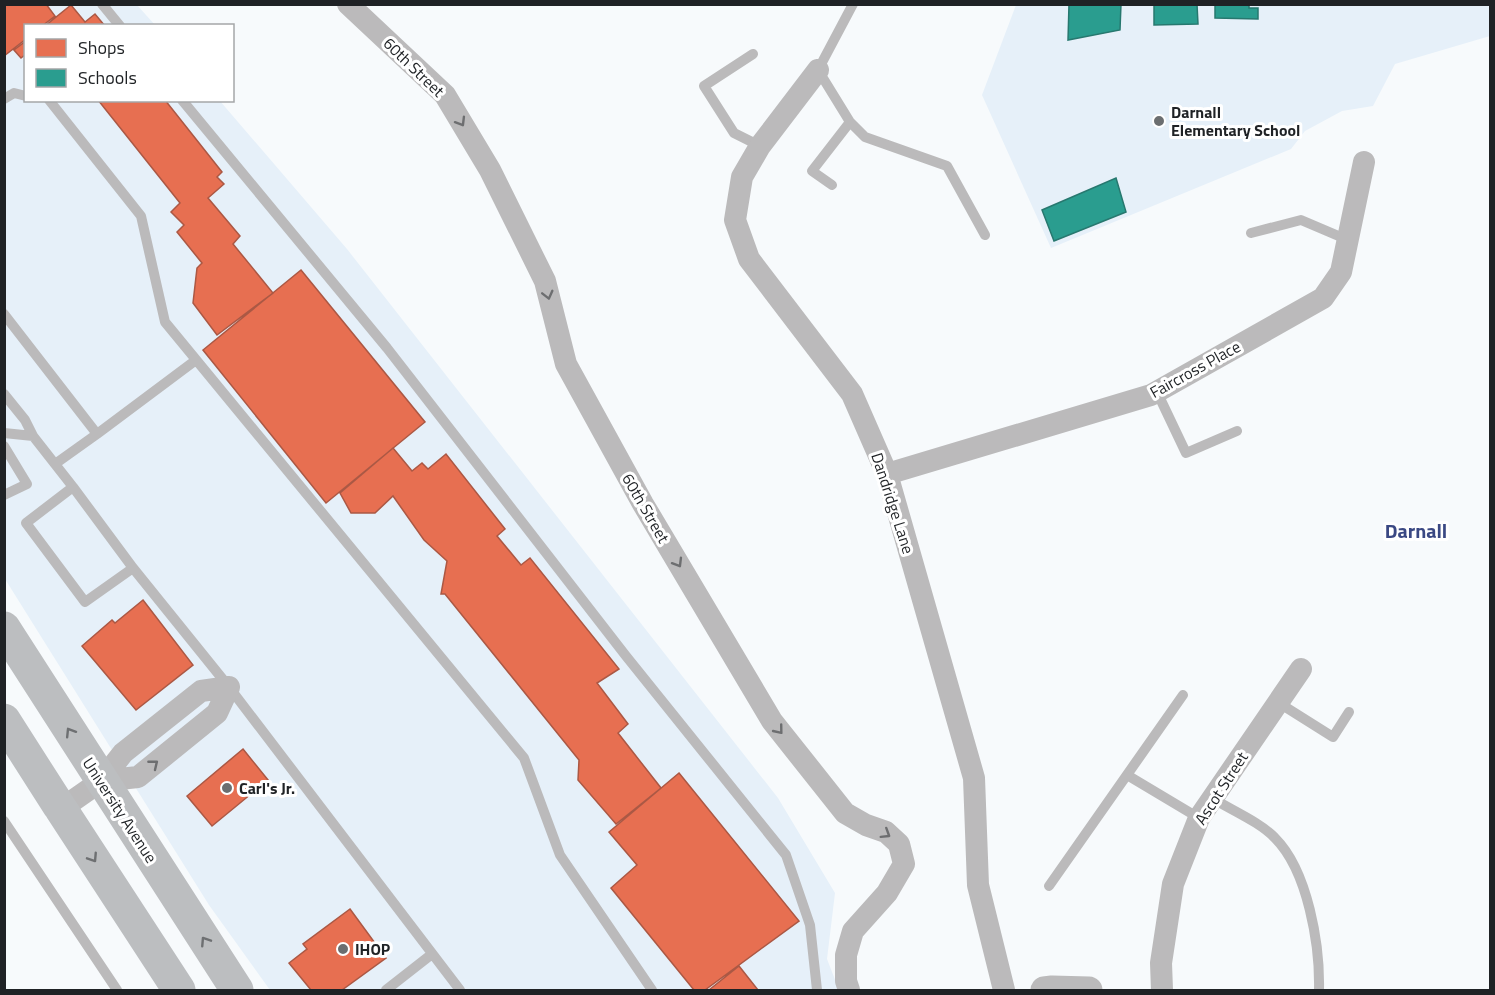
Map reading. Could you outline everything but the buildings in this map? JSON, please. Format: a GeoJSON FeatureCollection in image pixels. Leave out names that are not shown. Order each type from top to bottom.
{"type":"FeatureCollection","features":[{"type":"Feature","properties":{"kind":"main road","name":"University Avenue"},"geometry":{"type":"LineString","coordinates":[[4,628],[237,990]]}},
{"type":"Feature","properties":{"kind":"main road"},"geometry":{"type":"LineString","coordinates":[[4,720],[179,990]]}},
{"type":"Feature","properties":{"kind":"street","name":"60th Street"},"geometry":{"type":"LineString","coordinates":[[348,4],[445,96],[490,170],[545,281],[566,364],[643,504],[772,721],[845,813],[866,825],[886,832],[900,844],[904,864],[887,893],[853,931],[848,942],[845,967],[849,990]]}},
{"type":"Feature","properties":{"kind":"street","name":"Dandridge Lane"},"geometry":{"type":"LineString","coordinates":[[818,70],[760,146],[742,177],[735,219],[749,259],[852,394],[887,474],[974,778],[978,885],[1004,990]]}},
{"type":"Feature","properties":{"kind":"street","name":"Faircross Place"},"geometry":{"type":"LineString","coordinates":[[887,474],[1157,392],[1323,298],[1341,272],[1364,162]]}},
{"type":"Feature","properties":{"kind":"street","name":"Ascot Street"},"geometry":{"type":"LineString","coordinates":[[1162,990],[1161,963],[1173,884],[1198,818],[1301,669]]}},
{"type":"Feature","properties":{"kind":"street"},"geometry":{"type":"LineString","coordinates":[[60,807],[101,781],[138,777],[217,713],[229,687]]}},
{"type":"Feature","properties":{"kind":"street"},"geometry":{"type":"LineString","coordinates":[[1044,990],[1089,990]]}},
{"type":"Feature","properties":{"kind":"lane"},"geometry":{"type":"LineString","coordinates":[[102,4],[118,24]]}},
{"type":"Feature","properties":{"kind":"lane"},"geometry":{"type":"LineString","coordinates":[[853,4],[818,70],[850,122],[866,137],[947,166],[985,235]]}},
{"type":"Feature","properties":{"kind":"lane"},"geometry":{"type":"LineString","coordinates":[[753,54],[704,86],[734,133],[760,146]]}},
{"type":"Feature","properties":{"kind":"lane"},"geometry":{"type":"LineString","coordinates":[[4,99],[14,93],[24,96]]}},
{"type":"Feature","properties":{"kind":"lane"},"geometry":{"type":"LineString","coordinates":[[51,102],[141,216],[165,322],[524,758],[560,855],[652,990]]}},
{"type":"Feature","properties":{"kind":"lane"},"geometry":{"type":"LineString","coordinates":[[184,102],[387,348],[619,646],[786,855],[810,925],[818,990]]}},
{"type":"Feature","properties":{"kind":"lane"},"geometry":{"type":"LineString","coordinates":[[832,185],[812,171],[850,122]]}},
{"type":"Feature","properties":{"kind":"lane"},"geometry":{"type":"LineString","coordinates":[[1251,233],[1300,220],[1348,240]]}},
{"type":"Feature","properties":{"kind":"lane"},"geometry":{"type":"LineString","coordinates":[[4,314],[97,434]]}},
{"type":"Feature","properties":{"kind":"lane"},"geometry":{"type":"LineString","coordinates":[[55,464],[196,360]]}},
{"type":"Feature","properties":{"kind":"lane"},"geometry":{"type":"LineString","coordinates":[[1157,392],[1186,453],[1237,431]]}},
{"type":"Feature","properties":{"kind":"lane"},"geometry":{"type":"LineString","coordinates":[[4,394],[133,568],[229,687],[460,990]]}},
{"type":"Feature","properties":{"kind":"lane"},"geometry":{"type":"LineString","coordinates":[[4,433],[33,436]]}},
{"type":"Feature","properties":{"kind":"lane"},"geometry":{"type":"LineString","coordinates":[[4,495],[27,483],[17,476],[6,452]]}},
{"type":"Feature","properties":{"kind":"lane"},"geometry":{"type":"LineString","coordinates":[[73,487],[26,523],[85,602],[133,568]]}},
{"type":"Feature","properties":{"kind":"lane"},"geometry":{"type":"LineString","coordinates":[[1049,886],[1183,695]]}},
{"type":"Feature","properties":{"kind":"lane"},"geometry":{"type":"LineString","coordinates":[[1279,703],[1333,737],[1349,712]]}},
{"type":"Feature","properties":{"kind":"lane"},"geometry":{"type":"LineString","coordinates":[[1127,775],[1198,818]]}},
{"type":"Feature","properties":{"kind":"lane"},"geometry":{"type":"LineString","coordinates":[[1212,798],[1273,836],[1288,853],[1299,876],[1317,942],[1320,990]]}},
{"type":"Feature","properties":{"kind":"lane"},"geometry":{"type":"LineString","coordinates":[[4,821],[117,990]]}},
{"type":"Feature","properties":{"kind":"lane"},"geometry":{"type":"LineString","coordinates":[[386,990],[432,954]]}},
{"type":"Feature","properties":{"kind":"shaded area"},"geometry":{"type":"Polygon","coordinates":[[[5,5],[137,5],[154,24],[24,24],[24,102],[221,102],[347,249],[778,798],[835,893],[827,959],[839,990],[270,990],[209,905],[5,579],[5,5]]]}},
{"type":"Feature","properties":{"kind":"shaded area","name":"Darnall Elementary School"},"geometry":{"type":"Polygon","coordinates":[[[1016,5],[1490,5],[1490,36],[1395,64],[1373,106],[1342,111],[1305,131],[1291,149],[1051,248],[982,95],[1016,5]]]}},
{"type":"Feature","properties":{"kind":"place","name":"Darnall Elementary School"},"geometry":{"type":"Point","coordinates":[1159,121]}},
{"type":"Feature","properties":{"kind":"place","name":"Carl's Jr."},"geometry":{"type":"Point","coordinates":[227,788]}},
{"type":"Feature","properties":{"kind":"place","name":"IHOP"},"geometry":{"type":"Point","coordinates":[343,949]}},
{"type":"Feature","properties":{"kind":"district","name":"Darnall"},"geometry":{"type":"Point","coordinates":[1416,531]}}]}
